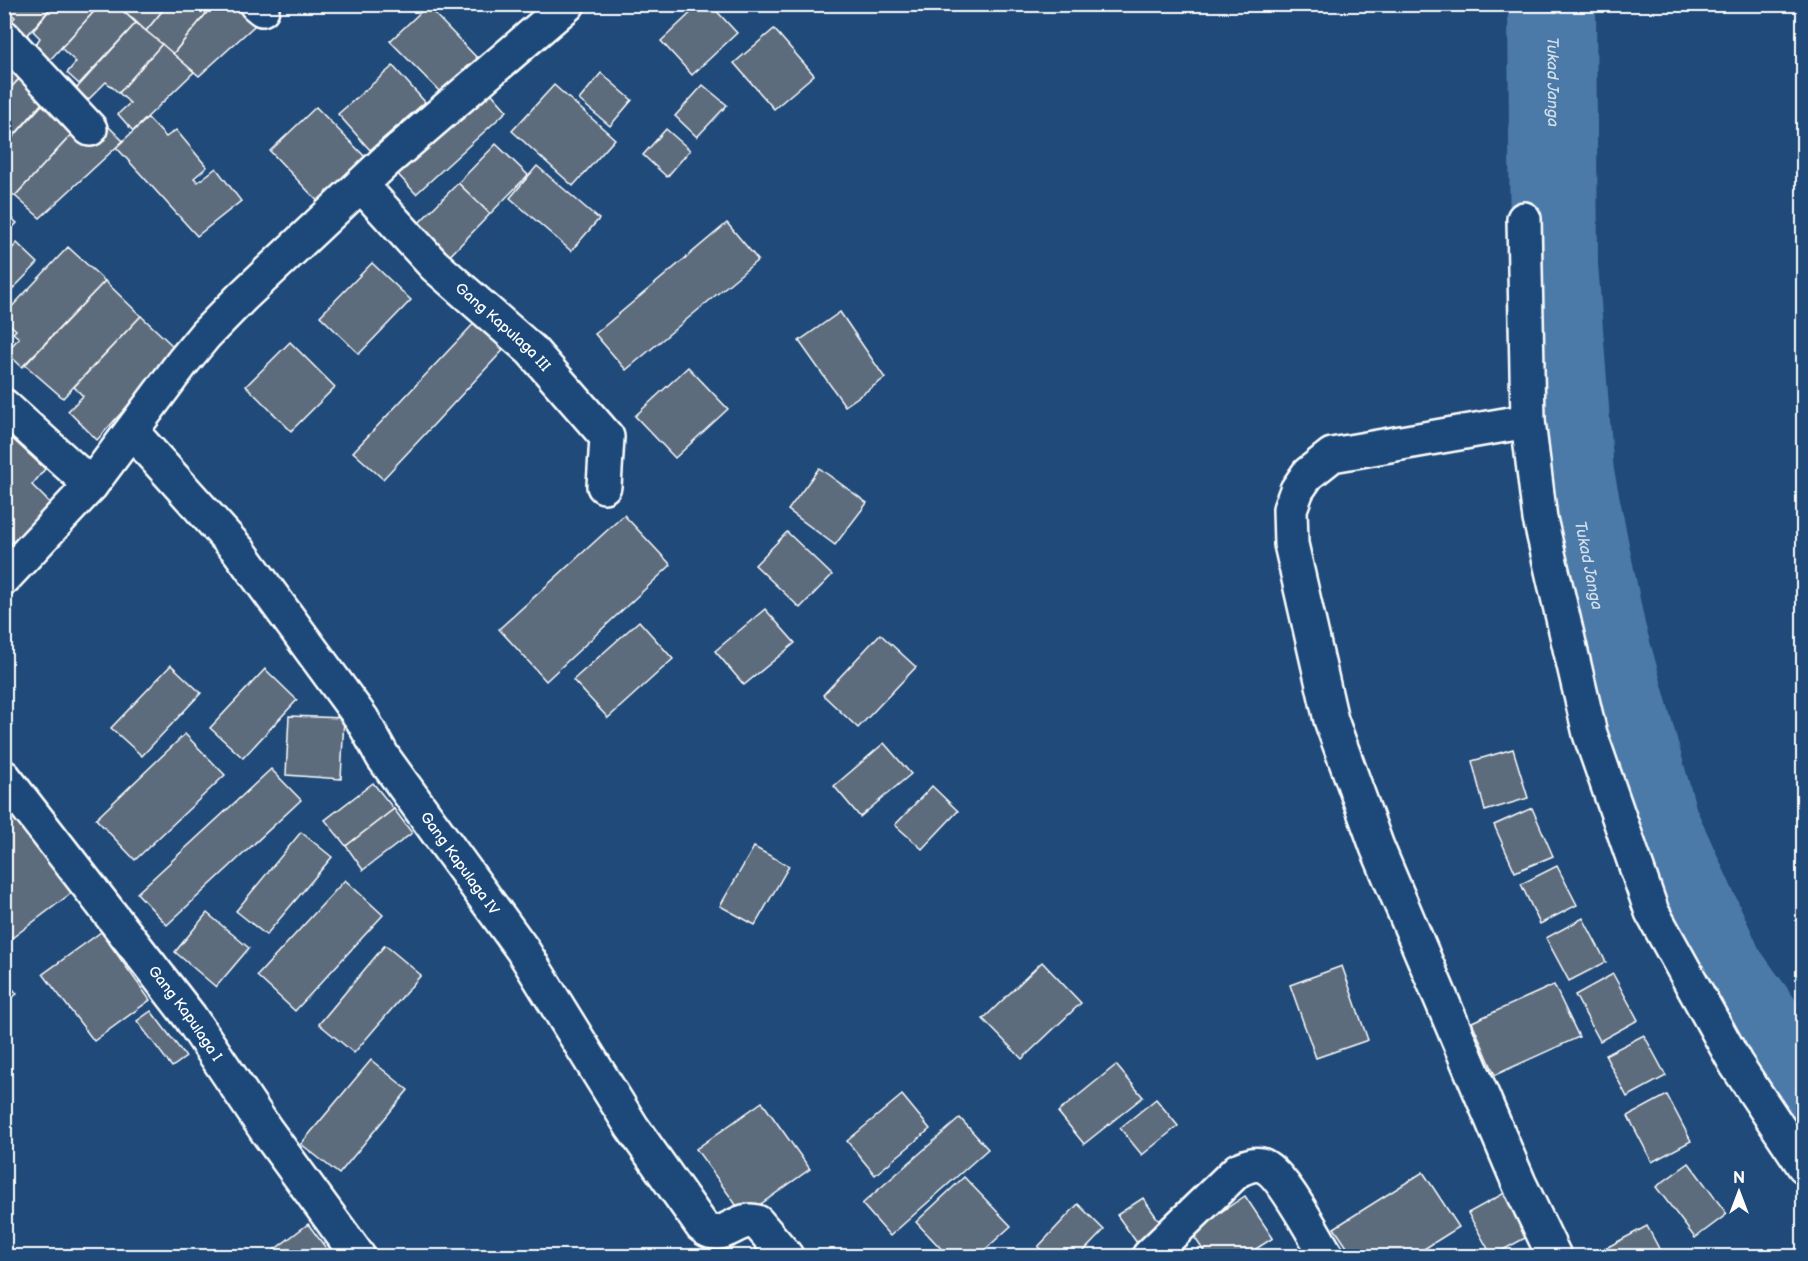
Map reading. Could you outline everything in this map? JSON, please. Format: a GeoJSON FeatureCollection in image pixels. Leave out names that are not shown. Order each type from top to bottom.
{"type":"FeatureCollection","features":[{"type":"Feature","properties":{"kind":"street"},"geometry":{"type":"LineString","coordinates":[[4,578],[91,485],[205,335],[242,297],[361,185],[568,4]]}},
{"type":"Feature","properties":{"kind":"street"},"geometry":{"type":"LineString","coordinates":[[4,37],[90,129]]}},
{"type":"Feature","properties":{"kind":"street","name":"Gang Kapulaga III"},"geometry":{"type":"LineString","coordinates":[[361,185],[434,265],[531,350],[607,438],[604,486]]}},
{"type":"Feature","properties":{"kind":"street"},"geometry":{"type":"LineString","coordinates":[[1524,219],[1528,421],[1540,519],[1590,734],[1652,912],[1736,1064],[1803,1166]]}},
{"type":"Feature","properties":{"kind":"street"},"geometry":{"type":"LineString","coordinates":[[4,406],[91,485]]}},
{"type":"Feature","properties":{"kind":"street"},"geometry":{"type":"LineString","coordinates":[[1528,421],[1332,455],[1308,474],[1297,490],[1290,509],[1291,544],[1331,720],[1377,847],[1519,1183],[1554,1257]]}},
{"type":"Feature","properties":{"kind":"street","name":"Gang Kapulaga IV"},"geometry":{"type":"LineString","coordinates":[[132,432],[239,552],[362,719],[383,757],[522,949],[632,1127],[702,1227],[716,1234],[745,1221],[757,1222],[786,1257]]}},
{"type":"Feature","properties":{"kind":"street","name":"Gang Kapulaga I"},"geometry":{"type":"LineString","coordinates":[[4,777],[190,1017],[266,1130],[358,1257]]}},
{"type":"Feature","properties":{"kind":"street"},"geometry":{"type":"LineString","coordinates":[[1149,1257],[1238,1170],[1258,1164],[1267,1167],[1288,1191],[1327,1257]]}},
{"type":"Feature","properties":{"kind":"building"},"geometry":{"type":"Polygon","coordinates":[[[4,4],[54,4],[24,39],[8,26],[15,17],[4,8],[4,4]]]}},
{"type":"Feature","properties":{"kind":"building"},"geometry":{"type":"Polygon","coordinates":[[[54,4],[101,4],[49,61],[34,47],[40,38],[33,31],[54,4]]]}},
{"type":"Feature","properties":{"kind":"building"},"geometry":{"type":"Polygon","coordinates":[[[101,4],[115,4],[136,23],[79,84],[67,73],[76,62],[61,48],[101,4]]]}},
{"type":"Feature","properties":{"kind":"building"},"geometry":{"type":"Polygon","coordinates":[[[117,4],[168,4],[146,31],[117,4]]]}},
{"type":"Feature","properties":{"kind":"building"},"geometry":{"type":"Polygon","coordinates":[[[168,4],[214,4],[173,54],[146,31],[168,4]]]}},
{"type":"Feature","properties":{"kind":"building"},"geometry":{"type":"Polygon","coordinates":[[[214,4],[248,4],[263,18],[199,76],[173,54],[214,4]]]}},
{"type":"Feature","properties":{"kind":"building"},"geometry":{"type":"Polygon","coordinates":[[[700,4],[710,4],[737,33],[692,75],[661,41],[700,4]]]}},
{"type":"Feature","properties":{"kind":"building"},"geometry":{"type":"Polygon","coordinates":[[[427,6],[481,62],[444,96],[390,41],[427,6]]]}},
{"type":"Feature","properties":{"kind":"building"},"geometry":{"type":"Polygon","coordinates":[[[136,23],[162,44],[119,93],[106,82],[88,100],[76,89],[136,23]]]}},
{"type":"Feature","properties":{"kind":"building"},"geometry":{"type":"Polygon","coordinates":[[[774,29],[814,75],[774,109],[734,63],[774,29]]]}},
{"type":"Feature","properties":{"kind":"building"},"geometry":{"type":"Polygon","coordinates":[[[162,44],[194,72],[133,131],[118,114],[130,103],[119,93],[162,44]]]}},
{"type":"Feature","properties":{"kind":"building"},"geometry":{"type":"Polygon","coordinates":[[[4,60],[29,68],[4,95],[4,60]]]}},
{"type":"Feature","properties":{"kind":"building"},"geometry":{"type":"Polygon","coordinates":[[[393,66],[425,102],[370,150],[338,114],[393,66]]]}},
{"type":"Feature","properties":{"kind":"building"},"geometry":{"type":"Polygon","coordinates":[[[601,73],[632,100],[610,126],[579,100],[601,73]]]}},
{"type":"Feature","properties":{"kind":"building"},"geometry":{"type":"Polygon","coordinates":[[[23,75],[48,96],[4,147],[4,95],[23,75]]]}},
{"type":"Feature","properties":{"kind":"building"},"geometry":{"type":"Polygon","coordinates":[[[554,85],[615,139],[573,186],[512,131],[554,85]]]}},
{"type":"Feature","properties":{"kind":"building"},"geometry":{"type":"Polygon","coordinates":[[[703,85],[727,105],[697,137],[675,116],[703,85]]]}},
{"type":"Feature","properties":{"kind":"building"},"geometry":{"type":"Polygon","coordinates":[[[485,86],[507,111],[416,194],[393,169],[485,86]]]}},
{"type":"Feature","properties":{"kind":"building"},"geometry":{"type":"Polygon","coordinates":[[[42,105],[75,131],[15,196],[4,188],[4,147],[42,105]]]}},
{"type":"Feature","properties":{"kind":"building"},"geometry":{"type":"Polygon","coordinates":[[[316,107],[372,164],[325,209],[270,151],[316,107]]]}},
{"type":"Feature","properties":{"kind":"building"},"geometry":{"type":"Polygon","coordinates":[[[148,118],[166,137],[176,130],[207,167],[194,178],[198,182],[216,168],[241,201],[197,236],[116,147],[148,118]]]}},
{"type":"Feature","properties":{"kind":"building"},"geometry":{"type":"Polygon","coordinates":[[[102,120],[123,141],[40,218],[15,196],[75,131],[102,120]]]}},
{"type":"Feature","properties":{"kind":"building"},"geometry":{"type":"Polygon","coordinates":[[[666,129],[690,150],[667,177],[643,155],[666,129]]]}},
{"type":"Feature","properties":{"kind":"building"},"geometry":{"type":"Polygon","coordinates":[[[496,144],[528,175],[490,214],[458,183],[496,144]]]}},
{"type":"Feature","properties":{"kind":"building"},"geometry":{"type":"Polygon","coordinates":[[[537,166],[599,219],[571,251],[510,198],[537,166]]]}},
{"type":"Feature","properties":{"kind":"building"},"geometry":{"type":"Polygon","coordinates":[[[458,183],[490,214],[443,263],[410,232],[458,183]]]}},
{"type":"Feature","properties":{"kind":"building"},"geometry":{"type":"Polygon","coordinates":[[[4,211],[17,223],[4,236],[4,211]]]}},
{"type":"Feature","properties":{"kind":"building"},"geometry":{"type":"Polygon","coordinates":[[[727,223],[758,260],[626,370],[595,334],[727,223]]]}},
{"type":"Feature","properties":{"kind":"building"},"geometry":{"type":"Polygon","coordinates":[[[17,243],[38,263],[4,298],[4,248],[9,252],[17,243]]]}},
{"type":"Feature","properties":{"kind":"building"},"geometry":{"type":"Polygon","coordinates":[[[68,247],[105,281],[22,367],[6,352],[19,338],[13,333],[16,330],[4,319],[4,315],[68,247]]]}},
{"type":"Feature","properties":{"kind":"building"},"geometry":{"type":"Polygon","coordinates":[[[372,263],[411,300],[359,354],[320,316],[372,263]]]}},
{"type":"Feature","properties":{"kind":"building"},"geometry":{"type":"Polygon","coordinates":[[[105,281],[141,316],[63,398],[25,365],[105,281]]]}},
{"type":"Feature","properties":{"kind":"building"},"geometry":{"type":"Polygon","coordinates":[[[840,312],[885,378],[845,406],[799,341],[840,312]]]}},
{"type":"Feature","properties":{"kind":"building"},"geometry":{"type":"Polygon","coordinates":[[[141,316],[173,346],[148,383],[97,440],[68,411],[83,396],[74,387],[141,316]]]}},
{"type":"Feature","properties":{"kind":"building"},"geometry":{"type":"Polygon","coordinates":[[[479,318],[508,345],[383,479],[353,452],[479,318]]]}},
{"type":"Feature","properties":{"kind":"building"},"geometry":{"type":"Polygon","coordinates":[[[290,342],[335,387],[291,431],[246,386],[290,342]]]}},
{"type":"Feature","properties":{"kind":"building"},"geometry":{"type":"Polygon","coordinates":[[[688,367],[728,409],[675,458],[635,416],[688,367]]]}},
{"type":"Feature","properties":{"kind":"building"},"geometry":{"type":"Polygon","coordinates":[[[4,431],[45,469],[32,485],[53,506],[4,556],[4,431]]]}},
{"type":"Feature","properties":{"kind":"building"},"geometry":{"type":"Polygon","coordinates":[[[819,468],[867,503],[835,545],[788,510],[819,468]]]}},
{"type":"Feature","properties":{"kind":"building"},"geometry":{"type":"Polygon","coordinates":[[[624,515],[671,565],[546,681],[499,629],[624,515]]]}},
{"type":"Feature","properties":{"kind":"building"},"geometry":{"type":"Polygon","coordinates":[[[787,532],[832,575],[800,608],[755,565],[787,532]]]}},
{"type":"Feature","properties":{"kind":"building"},"geometry":{"type":"Polygon","coordinates":[[[765,609],[795,643],[744,685],[715,651],[765,609]]]}},
{"type":"Feature","properties":{"kind":"building"},"geometry":{"type":"Polygon","coordinates":[[[639,621],[673,659],[608,718],[573,680],[639,621]]]}},
{"type":"Feature","properties":{"kind":"building"},"geometry":{"type":"Polygon","coordinates":[[[880,634],[916,667],[858,728],[823,695],[880,634]]]}},
{"type":"Feature","properties":{"kind":"building"},"geometry":{"type":"Polygon","coordinates":[[[171,665],[201,693],[142,756],[111,728],[171,665]]]}},
{"type":"Feature","properties":{"kind":"building"},"geometry":{"type":"Polygon","coordinates":[[[265,669],[297,700],[243,758],[210,728],[265,669]]]}},
{"type":"Feature","properties":{"kind":"building"},"geometry":{"type":"Polygon","coordinates":[[[289,716],[344,718],[341,779],[286,775],[289,716]]]}},
{"type":"Feature","properties":{"kind":"building"},"geometry":{"type":"Polygon","coordinates":[[[185,734],[225,775],[135,860],[96,819],[185,734]]]}},
{"type":"Feature","properties":{"kind":"building"},"geometry":{"type":"Polygon","coordinates":[[[884,743],[911,774],[860,817],[834,786],[884,743]]]}},
{"type":"Feature","properties":{"kind":"building"},"geometry":{"type":"Polygon","coordinates":[[[1513,749],[1528,798],[1485,811],[1472,761],[1513,749]]]}},
{"type":"Feature","properties":{"kind":"building"},"geometry":{"type":"Polygon","coordinates":[[[271,769],[301,800],[167,925],[137,893],[271,769]]]}},
{"type":"Feature","properties":{"kind":"building"},"geometry":{"type":"Polygon","coordinates":[[[373,783],[394,809],[346,846],[325,820],[373,783]]]}},
{"type":"Feature","properties":{"kind":"building"},"geometry":{"type":"Polygon","coordinates":[[[932,786],[958,811],[922,849],[895,825],[932,786]]]}},
{"type":"Feature","properties":{"kind":"building"},"geometry":{"type":"Polygon","coordinates":[[[1532,808],[1553,856],[1515,872],[1494,825],[1532,808]]]}},
{"type":"Feature","properties":{"kind":"building"},"geometry":{"type":"Polygon","coordinates":[[[394,809],[412,833],[363,870],[346,846],[394,809]]]}},
{"type":"Feature","properties":{"kind":"building"},"geometry":{"type":"Polygon","coordinates":[[[15,815],[74,891],[12,938],[4,928],[4,823],[15,815]]]}},
{"type":"Feature","properties":{"kind":"building"},"geometry":{"type":"Polygon","coordinates":[[[301,832],[332,857],[266,935],[236,911],[301,832]]]}},
{"type":"Feature","properties":{"kind":"building"},"geometry":{"type":"Polygon","coordinates":[[[754,847],[789,866],[755,925],[720,906],[754,847]]]}},
{"type":"Feature","properties":{"kind":"building"},"geometry":{"type":"Polygon","coordinates":[[[1557,866],[1577,905],[1540,924],[1521,884],[1557,866]]]}},
{"type":"Feature","properties":{"kind":"building"},"geometry":{"type":"Polygon","coordinates":[[[345,880],[383,915],[295,1011],[257,976],[345,880]]]}},
{"type":"Feature","properties":{"kind":"building"},"geometry":{"type":"Polygon","coordinates":[[[207,913],[249,948],[216,987],[175,952],[207,913]]]}},
{"type":"Feature","properties":{"kind":"building"},"geometry":{"type":"Polygon","coordinates":[[[1583,918],[1606,962],[1569,981],[1546,938],[1583,918]]]}},
{"type":"Feature","properties":{"kind":"building"},"geometry":{"type":"Polygon","coordinates":[[[101,932],[150,1000],[94,1041],[43,974],[101,932]]]}},
{"type":"Feature","properties":{"kind":"building"},"geometry":{"type":"Polygon","coordinates":[[[385,945],[421,975],[354,1053],[319,1024],[385,945]]]}},
{"type":"Feature","properties":{"kind":"building"},"geometry":{"type":"Polygon","coordinates":[[[1042,962],[1081,1003],[1022,1059],[983,1019],[1042,962]]]}},
{"type":"Feature","properties":{"kind":"building"},"geometry":{"type":"Polygon","coordinates":[[[1342,966],[1368,1040],[1316,1058],[1290,985],[1342,966]]]}},
{"type":"Feature","properties":{"kind":"building"},"geometry":{"type":"Polygon","coordinates":[[[1613,974],[1638,1020],[1600,1041],[1575,995],[1613,974]]]}},
{"type":"Feature","properties":{"kind":"building"},"geometry":{"type":"Polygon","coordinates":[[[4,978],[17,994],[4,1004],[4,978]]]}},
{"type":"Feature","properties":{"kind":"building"},"geometry":{"type":"Polygon","coordinates":[[[1554,985],[1579,1037],[1495,1075],[1472,1022],[1554,985]]]}},
{"type":"Feature","properties":{"kind":"building"},"geometry":{"type":"Polygon","coordinates":[[[151,1011],[186,1057],[172,1067],[137,1021],[151,1011]]]}},
{"type":"Feature","properties":{"kind":"building"},"geometry":{"type":"Polygon","coordinates":[[[1644,1035],[1666,1076],[1627,1097],[1605,1055],[1644,1035]]]}},
{"type":"Feature","properties":{"kind":"building"},"geometry":{"type":"Polygon","coordinates":[[[371,1060],[408,1090],[339,1174],[301,1144],[371,1060]]]}},
{"type":"Feature","properties":{"kind":"building"},"geometry":{"type":"Polygon","coordinates":[[[1116,1065],[1143,1097],[1084,1144],[1058,1112],[1116,1065]]]}},
{"type":"Feature","properties":{"kind":"building"},"geometry":{"type":"Polygon","coordinates":[[[902,1095],[930,1129],[875,1175],[847,1141],[902,1095]]]}},
{"type":"Feature","properties":{"kind":"building"},"geometry":{"type":"Polygon","coordinates":[[[1667,1095],[1691,1141],[1652,1162],[1628,1116],[1667,1095]]]}},
{"type":"Feature","properties":{"kind":"building"},"geometry":{"type":"Polygon","coordinates":[[[1156,1099],[1178,1126],[1142,1155],[1120,1128],[1156,1099]]]}},
{"type":"Feature","properties":{"kind":"building"},"geometry":{"type":"Polygon","coordinates":[[[762,1102],[810,1169],[744,1216],[696,1149],[762,1102]]]}},
{"type":"Feature","properties":{"kind":"building"},"geometry":{"type":"Polygon","coordinates":[[[960,1118],[988,1149],[890,1236],[862,1204],[960,1118]]]}},
{"type":"Feature","properties":{"kind":"building"},"geometry":{"type":"Polygon","coordinates":[[[1689,1163],[1727,1214],[1695,1238],[1656,1187],[1689,1163]]]}},
{"type":"Feature","properties":{"kind":"building"},"geometry":{"type":"Polygon","coordinates":[[[1423,1172],[1459,1227],[1413,1256],[1353,1256],[1334,1228],[1423,1172]]]}},
{"type":"Feature","properties":{"kind":"building"},"geometry":{"type":"Polygon","coordinates":[[[964,1177],[1011,1226],[978,1256],[948,1256],[916,1222],[964,1177]]]}},
{"type":"Feature","properties":{"kind":"building"},"geometry":{"type":"Polygon","coordinates":[[[1510,1190],[1534,1233],[1492,1256],[1468,1213],[1510,1190]]]}},
{"type":"Feature","properties":{"kind":"building"},"geometry":{"type":"Polygon","coordinates":[[[1245,1196],[1273,1238],[1245,1256],[1207,1256],[1191,1232],[1245,1196]]]}},
{"type":"Feature","properties":{"kind":"building"},"geometry":{"type":"Polygon","coordinates":[[[1143,1198],[1167,1232],[1142,1250],[1117,1215],[1143,1198]]]}},
{"type":"Feature","properties":{"kind":"building"},"geometry":{"type":"Polygon","coordinates":[[[1078,1204],[1104,1230],[1079,1256],[1048,1256],[1038,1247],[1078,1204]]]}},
{"type":"Feature","properties":{"kind":"building"},"geometry":{"type":"Polygon","coordinates":[[[308,1224],[332,1256],[278,1256],[274,1250],[308,1224]]]}},
{"type":"Feature","properties":{"kind":"building"},"geometry":{"type":"Polygon","coordinates":[[[1647,1226],[1663,1256],[1591,1256],[1647,1226]]]}},
{"type":"Feature","properties":{"kind":"waterway","name":"Tukad Janga"},"geometry":{"type":"LineString","coordinates":[[1552,4],[1554,265],[1570,474],[1602,633],[1655,824],[1721,971],[1791,1069],[1804,1074]]}}]}
